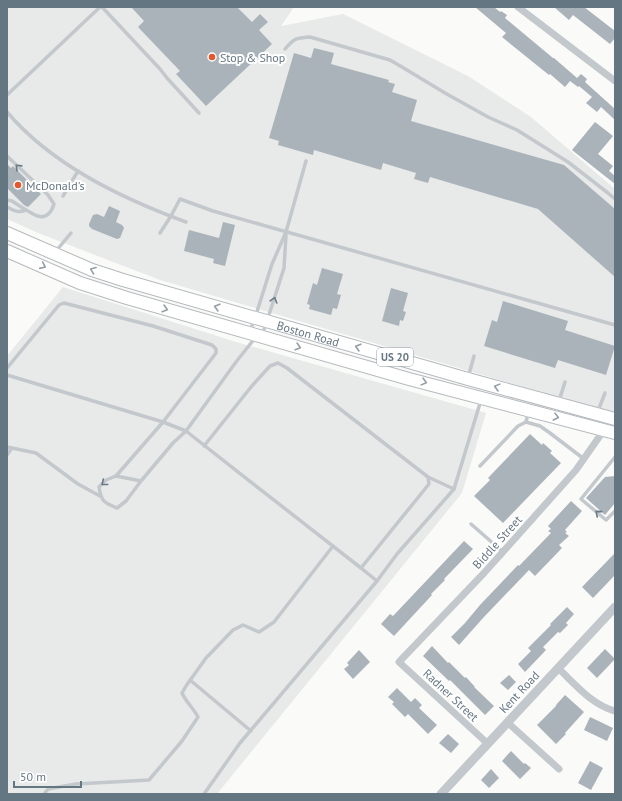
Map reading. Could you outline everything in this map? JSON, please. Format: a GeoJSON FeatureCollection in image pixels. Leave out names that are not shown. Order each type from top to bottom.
{"type":"FeatureCollection","features":[{"type":"Feature","properties":{"kind":"main road","name":"Boston Road"},"geometry":{"type":"LineString","coordinates":[[7,233],[108,275],[468,379],[615,419]]}},
{"type":"Feature","properties":{"kind":"main road","name":"Boston Road"},"geometry":{"type":"LineString","coordinates":[[7,251],[100,290],[481,398],[610,431]]}},
{"type":"Feature","properties":{"kind":"street"},"geometry":{"type":"LineString","coordinates":[[518,7],[615,81]]}},
{"type":"Feature","properties":{"kind":"street","name":"Biddle Street"},"geometry":{"type":"LineString","coordinates":[[399,662],[484,573],[610,431]]}},
{"type":"Feature","properties":{"kind":"street","name":"Kent Road"},"geometry":{"type":"LineString","coordinates":[[441,794],[615,607]]}},
{"type":"Feature","properties":{"kind":"street","name":"Radner Street"},"geometry":{"type":"LineString","coordinates":[[399,662],[487,743]]}},
{"type":"Feature","properties":{"kind":"street"},"geometry":{"type":"LineString","coordinates":[[558,668],[593,700],[606,708],[615,711]]}},
{"type":"Feature","properties":{"kind":"street"},"geometry":{"type":"LineString","coordinates":[[507,722],[559,769]]}},
{"type":"Feature","properties":{"kind":"lane"},"geometry":{"type":"LineString","coordinates":[[7,95],[101,7],[160,69],[198,113]]}},
{"type":"Feature","properties":{"kind":"lane"},"geometry":{"type":"LineString","coordinates":[[285,49],[294,39],[310,37],[390,60],[488,117],[518,130],[568,162],[615,199]]}},
{"type":"Feature","properties":{"kind":"lane"},"geometry":{"type":"LineString","coordinates":[[7,112],[31,137],[78,172],[150,208],[186,222]]}},
{"type":"Feature","properties":{"kind":"lane"},"geometry":{"type":"LineString","coordinates":[[7,156],[51,199],[54,204],[49,214],[44,217],[39,217],[12,201],[7,200]]}},
{"type":"Feature","properties":{"kind":"lane"},"geometry":{"type":"LineString","coordinates":[[256,335],[255,318],[272,264],[286,232],[306,161]]}},
{"type":"Feature","properties":{"kind":"lane"},"geometry":{"type":"LineString","coordinates":[[63,196],[78,172]]}},
{"type":"Feature","properties":{"kind":"lane"},"geometry":{"type":"LineString","coordinates":[[160,233],[172,216],[180,199],[213,211],[615,325]]}},
{"type":"Feature","properties":{"kind":"lane"},"geometry":{"type":"LineString","coordinates":[[7,206],[15,211],[20,212],[26,210]]}},
{"type":"Feature","properties":{"kind":"lane"},"geometry":{"type":"LineString","coordinates":[[7,447],[36,454],[78,484],[100,496],[106,504],[117,508],[126,501],[172,443],[186,431],[267,321],[284,268],[286,232]]}},
{"type":"Feature","properties":{"kind":"lane"},"geometry":{"type":"LineString","coordinates":[[54,253],[71,234]]}},
{"type":"Feature","properties":{"kind":"lane"},"geometry":{"type":"LineString","coordinates":[[7,368],[59,305],[64,303],[153,326],[212,345],[216,349],[216,353],[163,422],[116,476],[106,480],[99,487],[100,496]]}},
{"type":"Feature","properties":{"kind":"lane"},"geometry":{"type":"LineString","coordinates":[[468,379],[474,356]]}},
{"type":"Feature","properties":{"kind":"lane"},"geometry":{"type":"LineString","coordinates":[[204,446],[251,387],[270,366],[278,363],[287,368],[428,477],[454,489]]}},
{"type":"Feature","properties":{"kind":"lane"},"geometry":{"type":"LineString","coordinates":[[7,375],[163,422],[186,431],[377,581]]}},
{"type":"Feature","properties":{"kind":"lane"},"geometry":{"type":"LineString","coordinates":[[558,404],[564,382]]}},
{"type":"Feature","properties":{"kind":"lane"},"geometry":{"type":"LineString","coordinates":[[597,414],[605,393]]}},
{"type":"Feature","properties":{"kind":"lane"},"geometry":{"type":"LineString","coordinates":[[204,794],[238,746],[377,581],[397,554],[454,489],[481,398]]}},
{"type":"Feature","properties":{"kind":"lane"},"geometry":{"type":"LineString","coordinates":[[526,422],[529,410]]}},
{"type":"Feature","properties":{"kind":"lane"},"geometry":{"type":"LineString","coordinates":[[480,466],[518,426],[526,422],[540,426],[550,432],[584,459]]}},
{"type":"Feature","properties":{"kind":"lane"},"geometry":{"type":"LineString","coordinates":[[7,455],[12,448]]}},
{"type":"Feature","properties":{"kind":"lane"},"geometry":{"type":"LineString","coordinates":[[615,457],[581,499],[606,520],[615,511]]}},
{"type":"Feature","properties":{"kind":"lane"},"geometry":{"type":"LineString","coordinates":[[116,476],[141,481]]}},
{"type":"Feature","properties":{"kind":"lane"},"geometry":{"type":"LineString","coordinates":[[361,568],[429,484],[428,477]]}},
{"type":"Feature","properties":{"kind":"lane"},"geometry":{"type":"LineString","coordinates":[[471,524],[503,552]]}},
{"type":"Feature","properties":{"kind":"lane"},"geometry":{"type":"LineString","coordinates":[[44,794],[48,789],[76,784],[149,780],[182,741],[198,717],[182,693],[206,658],[233,630],[243,625],[259,632],[274,622],[333,546]]}},
{"type":"Feature","properties":{"kind":"lane"},"geometry":{"type":"LineString","coordinates":[[190,680],[251,731]]}},
{"type":"Feature","properties":{"kind":"shaded area"},"geometry":{"type":"Polygon","coordinates":[[[7,7],[294,7],[281,26],[343,14],[468,76],[531,117],[615,189],[615,414],[160,280],[38,233],[7,219],[7,7]]]}},
{"type":"Feature","properties":{"kind":"shaded area"},"geometry":{"type":"Polygon","coordinates":[[[63,287],[236,342],[486,413],[462,493],[217,794],[7,794],[7,356],[63,287]]]}},
{"type":"Feature","properties":{"kind":"building","name":"Stop & Shop"},"geometry":{"type":"Polygon","coordinates":[[[131,7],[237,7],[252,22],[260,14],[268,22],[259,30],[272,44],[206,106],[176,74],[180,71],[138,27],[144,21],[131,7]]]}},
{"type":"Feature","properties":{"kind":"building"},"geometry":{"type":"Polygon","coordinates":[[[475,7],[494,7],[500,12],[501,11],[507,15],[505,18],[577,78],[581,74],[587,79],[585,82],[615,109],[615,120],[601,107],[597,112],[586,103],[592,97],[579,86],[578,87],[570,81],[565,87],[513,46],[502,37],[506,33],[475,7]]]}},
{"type":"Feature","properties":{"kind":"building"},"geometry":{"type":"Polygon","coordinates":[[[554,7],[584,7],[615,31],[615,38],[610,44],[573,15],[569,20],[554,7]]]}},
{"type":"Feature","properties":{"kind":"building"},"geometry":{"type":"Polygon","coordinates":[[[314,48],[334,53],[331,64],[389,80],[388,82],[395,84],[392,92],[417,100],[411,121],[564,165],[615,209],[615,277],[538,209],[430,177],[428,183],[414,179],[416,173],[383,163],[381,170],[314,150],[313,155],[278,145],[279,141],[269,138],[294,53],[311,58],[314,48]]]}},
{"type":"Feature","properties":{"kind":"building"},"geometry":{"type":"Polygon","coordinates":[[[595,122],[613,136],[598,154],[613,166],[609,171],[615,176],[615,184],[572,150],[595,122]]]}},
{"type":"Feature","properties":{"kind":"building","name":"McDonald's"},"geometry":{"type":"Polygon","coordinates":[[[7,164],[11,168],[13,166],[41,194],[28,207],[24,205],[7,188],[7,164]]]}},
{"type":"Feature","properties":{"kind":"building"},"geometry":{"type":"Polygon","coordinates":[[[109,206],[120,211],[116,222],[124,228],[120,238],[117,239],[92,229],[89,226],[93,215],[97,214],[104,217],[109,206]]]}},
{"type":"Feature","properties":{"kind":"building"},"geometry":{"type":"Polygon","coordinates":[[[223,222],[235,225],[225,266],[213,263],[214,259],[184,251],[189,230],[219,238],[223,222]]]}},
{"type":"Feature","properties":{"kind":"building"},"geometry":{"type":"Polygon","coordinates":[[[322,268],[343,274],[337,294],[341,295],[337,309],[333,308],[331,315],[309,309],[310,305],[307,304],[313,283],[317,285],[322,268]]]}},
{"type":"Feature","properties":{"kind":"building"},"geometry":{"type":"Polygon","coordinates":[[[391,288],[408,293],[403,311],[406,312],[403,321],[400,320],[399,326],[382,321],[391,288]]]}},
{"type":"Feature","properties":{"kind":"building"},"geometry":{"type":"Polygon","coordinates":[[[503,301],[568,321],[565,330],[615,346],[606,375],[558,360],[555,368],[484,346],[492,320],[497,322],[503,301]]]}},
{"type":"Feature","properties":{"kind":"building"},"geometry":{"type":"Polygon","coordinates":[[[530,434],[542,445],[543,443],[552,451],[550,453],[561,463],[503,523],[474,496],[490,480],[488,478],[530,434]]]}},
{"type":"Feature","properties":{"kind":"building"},"geometry":{"type":"Polygon","coordinates":[[[615,476],[615,503],[605,515],[586,498],[605,477],[615,476]]]}},
{"type":"Feature","properties":{"kind":"building"},"geometry":{"type":"Polygon","coordinates":[[[571,501],[582,511],[565,530],[567,532],[565,533],[569,536],[559,545],[562,548],[535,576],[529,570],[459,645],[451,637],[518,565],[519,566],[551,533],[548,531],[551,529],[548,526],[571,501]]]}},
{"type":"Feature","properties":{"kind":"building"},"geometry":{"type":"Polygon","coordinates":[[[464,541],[473,549],[444,579],[445,580],[431,594],[432,595],[394,636],[381,624],[390,614],[393,616],[464,541]]]}},
{"type":"Feature","properties":{"kind":"building"},"geometry":{"type":"Polygon","coordinates":[[[615,553],[615,575],[593,598],[582,587],[615,553]]]}},
{"type":"Feature","properties":{"kind":"building"},"geometry":{"type":"Polygon","coordinates":[[[567,607],[574,614],[566,623],[568,625],[560,633],[558,632],[543,647],[546,650],[525,672],[518,664],[531,651],[528,648],[567,607]]]}},
{"type":"Feature","properties":{"kind":"building"},"geometry":{"type":"Polygon","coordinates":[[[432,646],[448,663],[449,662],[465,678],[466,677],[494,706],[485,715],[450,680],[449,681],[423,656],[432,646]]]}},
{"type":"Feature","properties":{"kind":"building"},"geometry":{"type":"Polygon","coordinates":[[[605,649],[615,659],[597,678],[587,668],[605,649]]]}},
{"type":"Feature","properties":{"kind":"building"},"geometry":{"type":"Polygon","coordinates":[[[359,650],[370,662],[353,679],[344,669],[349,665],[347,663],[359,650]]]}},
{"type":"Feature","properties":{"kind":"building"},"geometry":{"type":"Polygon","coordinates":[[[509,675],[516,682],[508,690],[500,683],[509,675]]]}},
{"type":"Feature","properties":{"kind":"building"},"geometry":{"type":"Polygon","coordinates":[[[397,688],[411,702],[415,698],[422,705],[419,708],[437,725],[428,734],[408,714],[405,717],[392,704],[394,702],[388,697],[397,688]]]}},
{"type":"Feature","properties":{"kind":"building"},"geometry":{"type":"Polygon","coordinates":[[[565,695],[584,712],[556,744],[537,725],[565,695]]]}},
{"type":"Feature","properties":{"kind":"building"},"geometry":{"type":"Polygon","coordinates":[[[590,717],[613,728],[607,741],[584,730],[590,717]]]}},
{"type":"Feature","properties":{"kind":"building"},"geometry":{"type":"Polygon","coordinates":[[[448,734],[459,744],[451,753],[439,743],[448,734]]]}},
{"type":"Feature","properties":{"kind":"building"},"geometry":{"type":"Polygon","coordinates":[[[511,751],[524,764],[525,763],[531,768],[520,779],[502,761],[511,751]]]}},
{"type":"Feature","properties":{"kind":"building"},"geometry":{"type":"Polygon","coordinates":[[[590,761],[603,768],[591,790],[578,783],[590,761]]]}},
{"type":"Feature","properties":{"kind":"building"},"geometry":{"type":"Polygon","coordinates":[[[491,769],[499,778],[489,788],[481,780],[491,769]]]}},
{"type":"Feature","properties":{"kind":"place","name":"Stop & Shop"},"geometry":{"type":"Point","coordinates":[212,57]}},
{"type":"Feature","properties":{"kind":"place","name":"McDonald's"},"geometry":{"type":"Point","coordinates":[18,185]}}]}
